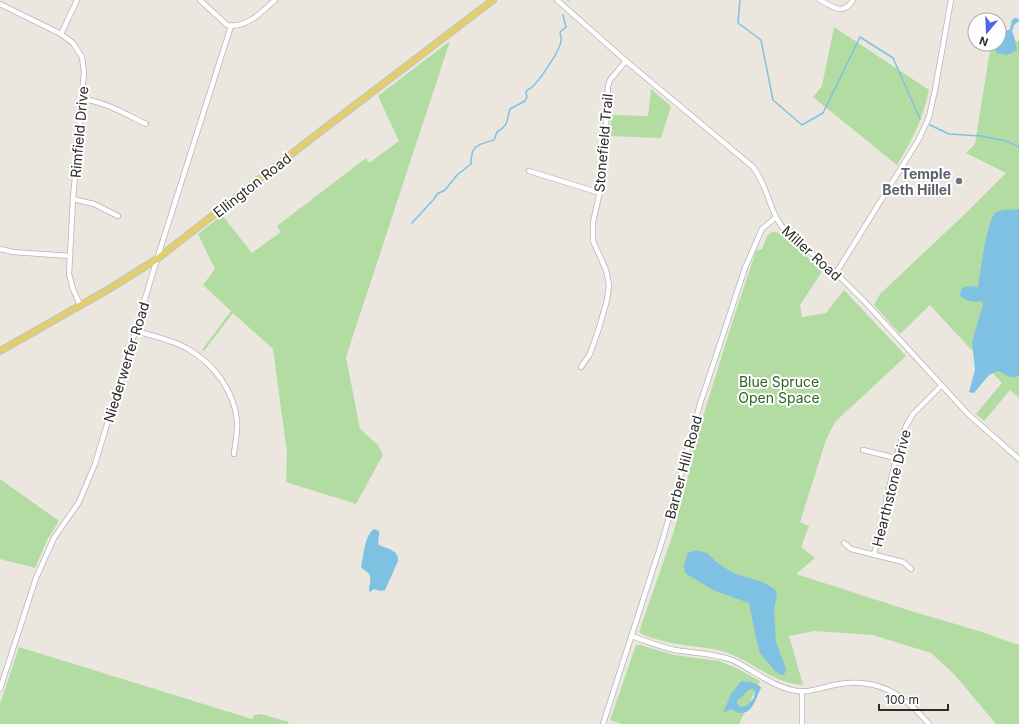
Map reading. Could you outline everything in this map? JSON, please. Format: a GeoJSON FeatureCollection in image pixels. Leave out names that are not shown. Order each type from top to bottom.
{"type":"FeatureCollection","features":[{"type":"Feature","properties":{"kind":"main road","name":"Ellington Road"},"geometry":{"type":"LineString","coordinates":[[0,351],[110,289],[157,259],[312,138],[493,0]]}},
{"type":"Feature","properties":{"kind":"street"},"geometry":{"type":"LineString","coordinates":[[61,34],[77,0]]}},
{"type":"Feature","properties":{"kind":"street"},"geometry":{"type":"LineString","coordinates":[[200,0],[227,25],[231,26],[240,26],[250,21],[275,0]]}},
{"type":"Feature","properties":{"kind":"street","name":"Miller Road"},"geometry":{"type":"LineString","coordinates":[[557,0],[626,61],[753,167],[760,176],[764,185],[775,218],[788,234],[836,273],[865,302],[972,418],[1019,459]]}},
{"type":"Feature","properties":{"kind":"street"},"geometry":{"type":"LineString","coordinates":[[820,0],[834,8],[839,9],[847,7],[853,0]]}},
{"type":"Feature","properties":{"kind":"street"},"geometry":{"type":"LineString","coordinates":[[836,273],[919,140],[929,117],[950,0]]}},
{"type":"Feature","properties":{"kind":"street","name":"Rimfield Drive"},"geometry":{"type":"LineString","coordinates":[[0,4],[61,34],[73,43],[82,57],[84,72],[70,256],[70,274],[73,289],[80,305]]}},
{"type":"Feature","properties":{"kind":"street","name":"Niederwerfer Road"},"geometry":{"type":"LineString","coordinates":[[0,689],[38,573],[54,538],[79,502],[95,464],[157,259],[231,26]]}},
{"type":"Feature","properties":{"kind":"street","name":"Stonefield Trail"},"geometry":{"type":"LineString","coordinates":[[582,367],[590,354],[607,300],[609,285],[606,270],[593,240],[593,222],[603,178],[608,86],[610,80],[626,61]]}},
{"type":"Feature","properties":{"kind":"street"},"geometry":{"type":"LineString","coordinates":[[82,99],[95,101],[109,106],[146,124]]}},
{"type":"Feature","properties":{"kind":"street"},"geometry":{"type":"LineString","coordinates":[[529,171],[600,193]]}},
{"type":"Feature","properties":{"kind":"street"},"geometry":{"type":"LineString","coordinates":[[74,199],[94,204],[118,216]]}},
{"type":"Feature","properties":{"kind":"street","name":"Barber Hill Road"},"geometry":{"type":"LineString","coordinates":[[602,724],[664,535],[700,404],[745,268],[762,230],[775,218]]}},
{"type":"Feature","properties":{"kind":"street"},"geometry":{"type":"LineString","coordinates":[[0,249],[13,252],[70,256]]}},
{"type":"Feature","properties":{"kind":"street"},"geometry":{"type":"LineString","coordinates":[[136,331],[187,348],[200,357],[214,370],[223,382],[234,406],[237,420],[234,454]]}},
{"type":"Feature","properties":{"kind":"street","name":"Hearthstone Drive"},"geometry":{"type":"LineString","coordinates":[[874,555],[896,458],[908,423],[913,414],[941,386]]}},
{"type":"Feature","properties":{"kind":"street"},"geometry":{"type":"LineString","coordinates":[[863,450],[896,458]]}},
{"type":"Feature","properties":{"kind":"street"},"geometry":{"type":"LineString","coordinates":[[844,543],[852,549],[903,562],[911,569]]}},
{"type":"Feature","properties":{"kind":"street"},"geometry":{"type":"LineString","coordinates":[[631,636],[668,648],[725,658],[740,664],[778,686],[791,690],[802,692],[857,682],[873,684],[902,698],[915,708],[929,724]]}},
{"type":"Feature","properties":{"kind":"street"},"geometry":{"type":"LineString","coordinates":[[802,692],[802,724]]}},
{"type":"Feature","properties":{"kind":"green space"},"geometry":{"type":"Polygon","coordinates":[[[834,27],[929,90],[924,110],[916,129],[897,165],[813,97],[822,86],[834,27]]]}},
{"type":"Feature","properties":{"kind":"green space"},"geometry":{"type":"Polygon","coordinates":[[[1007,33],[1017,42],[1019,39],[1019,398],[1010,390],[984,421],[976,414],[1002,383],[930,305],[900,334],[874,305],[880,294],[1006,173],[966,153],[975,144],[990,52],[1007,52],[1007,33]]]}},
{"type":"Feature","properties":{"kind":"green space"},"geometry":{"type":"Polygon","coordinates":[[[450,41],[346,357],[360,429],[378,445],[383,455],[356,504],[286,482],[287,453],[273,349],[233,313],[204,351],[202,350],[231,311],[203,285],[215,269],[198,234],[222,215],[252,253],[281,232],[277,226],[366,158],[369,163],[399,141],[378,96],[450,41]]]}},
{"type":"Feature","properties":{"kind":"green space"},"geometry":{"type":"Polygon","coordinates":[[[651,89],[671,106],[661,138],[610,136],[611,115],[648,116],[651,89]]]}},
{"type":"Feature","properties":{"kind":"green space","name":"Blue Spruce Open Space"},"geometry":{"type":"Polygon","coordinates":[[[772,232],[779,233],[823,270],[800,305],[802,317],[826,313],[844,290],[906,356],[835,422],[826,440],[800,522],[809,526],[801,547],[815,558],[796,574],[979,631],[1019,645],[1019,724],[996,724],[954,674],[931,653],[873,635],[814,631],[789,636],[803,685],[792,684],[772,676],[722,651],[681,645],[647,636],[639,632],[674,531],[692,460],[689,462],[731,326],[756,251],[762,249],[767,236],[772,232]]]}},
{"type":"Feature","properties":{"kind":"green space"},"geometry":{"type":"Polygon","coordinates":[[[0,479],[59,521],[47,540],[35,568],[0,559],[0,479]]]}},
{"type":"Feature","properties":{"kind":"green space"},"geometry":{"type":"Polygon","coordinates":[[[636,645],[674,655],[719,661],[760,681],[739,724],[622,724],[610,720],[636,645]]]}},
{"type":"Feature","properties":{"kind":"green space"},"geometry":{"type":"Polygon","coordinates":[[[19,647],[252,719],[254,715],[261,714],[289,722],[288,724],[0,724],[0,704],[19,647]]]}},
{"type":"Feature","properties":{"kind":"water"},"geometry":{"type":"Polygon","coordinates":[[[1015,18],[1019,19],[1019,21],[1014,25],[1012,31],[1017,50],[1007,55],[997,53],[996,52],[1007,52],[1007,31],[1010,29],[1012,20],[1015,18]]]}},
{"type":"Feature","properties":{"kind":"water"},"geometry":{"type":"Polygon","coordinates":[[[1019,209],[1019,376],[1010,377],[998,371],[989,375],[974,393],[969,392],[975,370],[972,342],[983,305],[982,301],[973,302],[965,299],[960,296],[960,292],[966,287],[978,287],[989,226],[995,213],[1003,210],[1019,209]]]}},
{"type":"Feature","properties":{"kind":"water"},"geometry":{"type":"Polygon","coordinates":[[[374,529],[379,531],[379,545],[395,552],[398,557],[398,561],[385,590],[380,591],[374,589],[370,592],[370,576],[361,567],[366,541],[374,529]]]}},
{"type":"Feature","properties":{"kind":"water"},"geometry":{"type":"Polygon","coordinates":[[[696,550],[707,553],[715,561],[733,573],[762,582],[775,589],[777,594],[774,611],[776,642],[786,669],[784,675],[775,671],[760,653],[749,603],[713,590],[685,573],[684,565],[688,553],[696,550]]]}},
{"type":"Feature","properties":{"kind":"water"},"geometry":{"type":"Polygon","coordinates":[[[741,681],[751,682],[760,686],[761,688],[751,708],[743,713],[738,713],[731,709],[723,713],[731,694],[741,681]],[[750,689],[737,701],[737,704],[741,707],[746,706],[754,698],[755,691],[750,689]]]}},
{"type":"Feature","properties":{"kind":"waterway"},"geometry":{"type":"LineString","coordinates":[[740,0],[738,23],[761,40],[773,100],[802,125],[823,113],[860,37],[893,58],[920,119]]}},
{"type":"Feature","properties":{"kind":"waterway"},"geometry":{"type":"LineString","coordinates":[[412,223],[437,194],[445,190],[457,175],[471,164],[474,149],[483,143],[494,140],[497,132],[506,124],[510,109],[525,101],[527,97],[527,90],[536,83],[560,46],[560,32],[566,27],[563,15]]}},
{"type":"Feature","properties":{"kind":"waterway"},"geometry":{"type":"LineString","coordinates":[[930,125],[949,134],[981,136],[1006,141],[1019,147]]}},
{"type":"Feature","properties":{"kind":"place","name":"Temple Beth Hillel"},"geometry":{"type":"Point","coordinates":[959,181]}}]}
